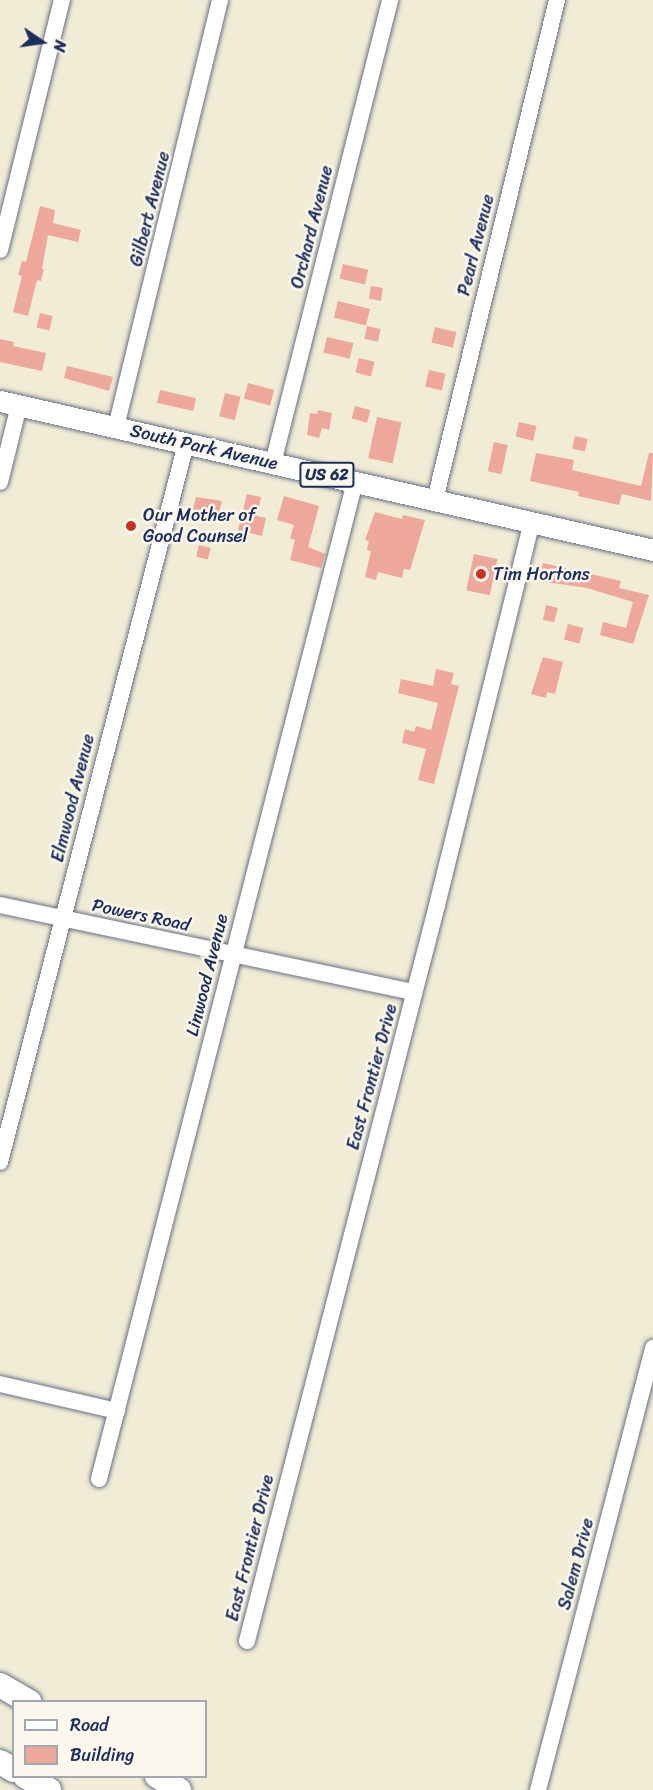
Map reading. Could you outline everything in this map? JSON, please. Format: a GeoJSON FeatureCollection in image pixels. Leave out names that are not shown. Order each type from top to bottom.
{"type":"FeatureCollection","features":[{"type":"Feature","properties":{"kind":"highway"},"geometry":{"type":"LineString","coordinates":[[0,1685],[28,1700]]}},
{"type":"Feature","properties":{"kind":"highway"},"geometry":{"type":"LineString","coordinates":[[28,1778],[49,1790]]}},
{"type":"Feature","properties":{"kind":"highway"},"geometry":{"type":"LineString","coordinates":[[160,1778],[178,1790]]}},
{"type":"Feature","properties":{"kind":"main road","name":"South Park Avenue"},"geometry":{"type":"LineString","coordinates":[[9,403],[653,550]]}},
{"type":"Feature","properties":{"kind":"street"},"geometry":{"type":"LineString","coordinates":[[0,250],[62,0]]}},
{"type":"Feature","properties":{"kind":"street","name":"Gilbert Avenue"},"geometry":{"type":"LineString","coordinates":[[116,427],[220,0]]}},
{"type":"Feature","properties":{"kind":"street","name":"Orchard Avenue"},"geometry":{"type":"LineString","coordinates":[[273,463],[390,0]]}},
{"type":"Feature","properties":{"kind":"street","name":"Pearl Avenue"},"geometry":{"type":"LineString","coordinates":[[435,500],[557,0]]}},
{"type":"Feature","properties":{"kind":"street"},"geometry":{"type":"LineString","coordinates":[[0,482],[9,403]]}},
{"type":"Feature","properties":{"kind":"street","name":"Elmwood Avenue"},"geometry":{"type":"LineString","coordinates":[[0,1162],[186,444]]}},
{"type":"Feature","properties":{"kind":"street","name":"Linwood Avenue"},"geometry":{"type":"LineString","coordinates":[[99,1479],[355,482]]}},
{"type":"Feature","properties":{"kind":"street","name":"East Frontier Drive"},"geometry":{"type":"LineString","coordinates":[[247,1641],[532,522]]}},
{"type":"Feature","properties":{"kind":"street","name":"Powers Road"},"geometry":{"type":"LineString","coordinates":[[0,904],[414,992]]}},
{"type":"Feature","properties":{"kind":"street","name":"Salem Drive"},"geometry":{"type":"LineString","coordinates":[[538,1790],[653,1348]]}},
{"type":"Feature","properties":{"kind":"street"},"geometry":{"type":"LineString","coordinates":[[0,1384],[117,1411]]}},
{"type":"Feature","properties":{"kind":"building"},"geometry":{"type":"Polygon","coordinates":[[[40,206],[55,210],[53,223],[81,230],[78,242],[48,235],[42,269],[44,269],[41,281],[37,280],[28,316],[13,312],[22,276],[18,275],[22,261],[26,262],[40,206]]]}},
{"type":"Feature","properties":{"kind":"building"},"geometry":{"type":"Polygon","coordinates":[[[343,264],[368,270],[365,284],[340,279],[343,264]]]}},
{"type":"Feature","properties":{"kind":"building"},"geometry":{"type":"Polygon","coordinates":[[[371,286],[383,288],[381,301],[369,299],[371,286]]]}},
{"type":"Feature","properties":{"kind":"building"},"geometry":{"type":"Polygon","coordinates":[[[338,301],[370,309],[366,325],[334,317],[338,301]]]}},
{"type":"Feature","properties":{"kind":"building"},"geometry":{"type":"Polygon","coordinates":[[[40,313],[53,316],[49,331],[37,328],[40,313]]]}},
{"type":"Feature","properties":{"kind":"building"},"geometry":{"type":"Polygon","coordinates":[[[367,326],[381,329],[378,342],[364,339],[367,326]]]}},
{"type":"Feature","properties":{"kind":"building"},"geometry":{"type":"Polygon","coordinates":[[[435,327],[456,332],[453,348],[431,343],[435,327]]]}},
{"type":"Feature","properties":{"kind":"building"},"geometry":{"type":"Polygon","coordinates":[[[327,337],[353,343],[350,359],[323,353],[327,337]]]}},
{"type":"Feature","properties":{"kind":"building"},"geometry":{"type":"Polygon","coordinates":[[[0,339],[14,342],[13,346],[46,353],[42,371],[0,362],[0,339]]]}},
{"type":"Feature","properties":{"kind":"building"},"geometry":{"type":"Polygon","coordinates":[[[359,358],[375,362],[371,376],[355,373],[359,358]]]}},
{"type":"Feature","properties":{"kind":"building"},"geometry":{"type":"Polygon","coordinates":[[[67,366],[113,377],[109,391],[64,378],[67,366]]]}},
{"type":"Feature","properties":{"kind":"building"},"geometry":{"type":"Polygon","coordinates":[[[429,370],[446,374],[442,390],[425,387],[429,370]]]}},
{"type":"Feature","properties":{"kind":"building"},"geometry":{"type":"Polygon","coordinates":[[[248,383],[274,390],[270,405],[244,398],[248,383]]]}},
{"type":"Feature","properties":{"kind":"building"},"geometry":{"type":"Polygon","coordinates":[[[160,390],[196,398],[193,411],[157,403],[160,390]]]}},
{"type":"Feature","properties":{"kind":"building"},"geometry":{"type":"Polygon","coordinates":[[[225,393],[241,397],[235,420],[219,416],[225,393]]]}},
{"type":"Feature","properties":{"kind":"building"},"geometry":{"type":"Polygon","coordinates":[[[355,406],[370,410],[367,423],[352,419],[355,406]]]}},
{"type":"Feature","properties":{"kind":"building"},"geometry":{"type":"Polygon","coordinates":[[[318,410],[332,413],[329,430],[322,428],[319,438],[307,435],[310,413],[317,414],[318,410]]]}},
{"type":"Feature","properties":{"kind":"building"},"geometry":{"type":"Polygon","coordinates":[[[377,417],[401,422],[393,463],[368,458],[377,417]]]}},
{"type":"Feature","properties":{"kind":"building"},"geometry":{"type":"Polygon","coordinates":[[[519,422],[537,426],[533,441],[516,437],[519,422]]]}},
{"type":"Feature","properties":{"kind":"building"},"geometry":{"type":"Polygon","coordinates":[[[575,436],[588,439],[585,452],[572,449],[575,436]]]}},
{"type":"Feature","properties":{"kind":"building"},"geometry":{"type":"Polygon","coordinates":[[[494,442],[508,445],[501,474],[488,471],[494,442]]]}},
{"type":"Feature","properties":{"kind":"building"},"geometry":{"type":"Polygon","coordinates":[[[536,453],[574,460],[572,470],[641,486],[649,453],[653,453],[651,501],[622,494],[619,505],[578,496],[579,492],[530,481],[536,453]]]}},
{"type":"Feature","properties":{"kind":"building"},"geometry":{"type":"Polygon","coordinates":[[[247,494],[261,497],[257,516],[266,518],[262,536],[238,530],[247,494]]]}},
{"type":"Feature","properties":{"kind":"building"},"geometry":{"type":"Polygon","coordinates":[[[284,496],[319,506],[308,547],[325,554],[321,568],[290,560],[295,540],[290,538],[294,525],[277,520],[284,496]]]}},
{"type":"Feature","properties":{"kind":"building"},"geometry":{"type":"Polygon","coordinates":[[[196,497],[222,501],[217,520],[192,513],[196,497]]]}},
{"type":"Feature","properties":{"kind":"building"},"geometry":{"type":"Polygon","coordinates":[[[375,512],[402,519],[403,515],[425,520],[410,570],[404,569],[402,578],[378,572],[376,580],[365,577],[371,551],[367,550],[369,541],[365,540],[375,512]]]}},
{"type":"Feature","properties":{"kind":"building"},"geometry":{"type":"Polygon","coordinates":[[[199,545],[211,548],[208,560],[196,557],[199,545]]]}},
{"type":"Feature","properties":{"kind":"building","name":"Tim Hortons"},"geometry":{"type":"Polygon","coordinates":[[[474,554],[497,559],[490,595],[466,590],[474,554]]]}},
{"type":"Feature","properties":{"kind":"building"},"geometry":{"type":"Polygon","coordinates":[[[543,563],[621,581],[619,588],[649,595],[633,644],[600,635],[603,622],[626,628],[633,602],[587,588],[539,581],[543,563]]]}},
{"type":"Feature","properties":{"kind":"building"},"geometry":{"type":"Polygon","coordinates":[[[546,605],[558,608],[554,622],[543,620],[546,605]]]}},
{"type":"Feature","properties":{"kind":"building"},"geometry":{"type":"Polygon","coordinates":[[[568,624],[583,628],[579,644],[564,639],[568,624]]]}},
{"type":"Feature","properties":{"kind":"building"},"geometry":{"type":"Polygon","coordinates":[[[543,657],[563,662],[555,694],[547,692],[546,698],[531,694],[543,657]]]}},
{"type":"Feature","properties":{"kind":"building"},"geometry":{"type":"Polygon","coordinates":[[[436,669],[454,673],[451,684],[459,686],[434,784],[418,780],[426,749],[402,743],[405,729],[414,732],[416,726],[431,730],[438,703],[398,693],[401,679],[433,686],[436,669]]]}},
{"type":"Feature","properties":{"kind":"place","name":"Our Mother of Good Counsel"},"geometry":{"type":"Point","coordinates":[131,526]}},
{"type":"Feature","properties":{"kind":"place","name":"Tim Hortons"},"geometry":{"type":"Point","coordinates":[481,574]}}]}
